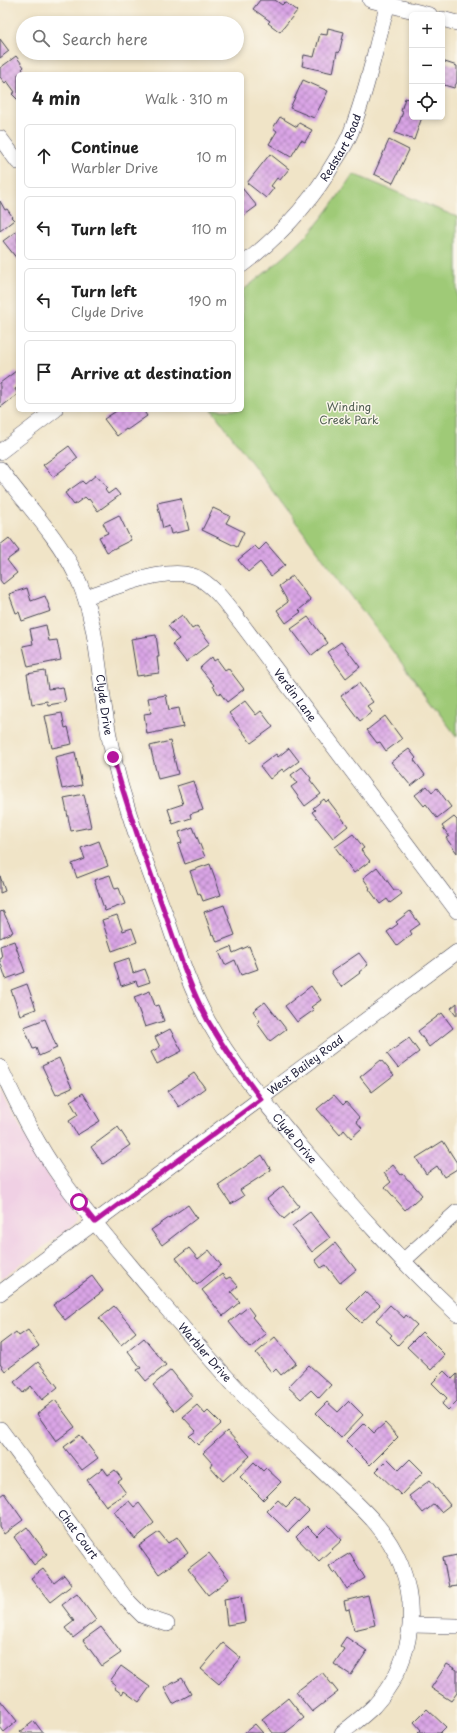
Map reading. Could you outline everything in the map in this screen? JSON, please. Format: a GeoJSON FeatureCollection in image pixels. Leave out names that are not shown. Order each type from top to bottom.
{"type":"FeatureCollection","features":[{"type":"Feature","properties":{"kind":"street"},"geometry":{"type":"LineString","coordinates":[[370,0],[389,3],[420,12]]}},
{"type":"Feature","properties":{"kind":"street","name":"Redstart Road"},"geometry":{"type":"LineString","coordinates":[[244,263],[283,230],[300,212],[326,178],[345,145],[366,89],[389,3]]}},
{"type":"Feature","properties":{"kind":"street"},"geometry":{"type":"LineString","coordinates":[[445,20],[457,23]]}},
{"type":"Feature","properties":{"kind":"street"},"geometry":{"type":"LineString","coordinates":[[0,138],[16,159]]}},
{"type":"Feature","properties":{"kind":"street"},"geometry":{"type":"LineString","coordinates":[[0,452],[52,412]]}},
{"type":"Feature","properties":{"kind":"street","name":"Clyde Drive"},"geometry":{"type":"LineString","coordinates":[[0,469],[45,524],[76,573],[85,597],[91,620],[113,757],[131,820],[180,956],[207,1020],[224,1047],[261,1099],[370,1226],[457,1314]]}},
{"type":"Feature","properties":{"kind":"street","name":"Verdin Lane"},"geometry":{"type":"LineString","coordinates":[[85,597],[141,580],[182,573],[192,575],[208,585],[221,598],[241,623],[457,911]]}},
{"type":"Feature","properties":{"kind":"street","name":"West Bailey Road"},"geometry":{"type":"LineString","coordinates":[[0,1293],[457,952]]}},
{"type":"Feature","properties":{"kind":"street","name":"Warbler Drive"},"geometry":{"type":"LineString","coordinates":[[0,1067],[16,1102],[50,1161],[63,1181],[95,1222],[228,1379],[261,1414],[365,1511],[382,1530],[393,1546],[405,1576],[410,1600],[411,1625],[406,1651],[395,1676],[386,1691],[361,1718],[342,1733]]}},
{"type":"Feature","properties":{"kind":"street"},"geometry":{"type":"LineString","coordinates":[[403,1261],[457,1212]]}},
{"type":"Feature","properties":{"kind":"street","name":"Chat Court"},"geometry":{"type":"LineString","coordinates":[[0,1429],[132,1605],[143,1616],[167,1624]]}},
{"type":"Feature","properties":{"kind":"street"},"geometry":{"type":"LineString","coordinates":[[411,1625],[457,1626]]}},
{"type":"Feature","properties":{"kind":"shaded area"},"geometry":{"type":"Polygon","coordinates":[[[0,1088],[28,1142],[49,1177],[73,1209],[77,1219],[71,1227],[0,1279],[0,1088]]]}},
{"type":"Feature","properties":{"kind":"green space","name":"Winding Creek Park"},"geometry":{"type":"Polygon","coordinates":[[[353,174],[457,217],[457,737],[213,412],[244,412],[244,289],[269,270],[303,239],[333,203],[353,174]]]}},
{"type":"Feature","properties":{"kind":"building"},"geometry":{"type":"Polygon","coordinates":[[[260,0],[275,0],[282,5],[285,2],[297,11],[280,32],[268,23],[270,21],[253,9],[260,0]]]}},
{"type":"Feature","properties":{"kind":"building"},"geometry":{"type":"Polygon","coordinates":[[[328,28],[344,32],[339,53],[337,52],[333,73],[302,66],[304,55],[314,57],[320,34],[327,35],[328,28]]]}},
{"type":"Feature","properties":{"kind":"building"},"geometry":{"type":"Polygon","coordinates":[[[0,39],[9,51],[0,58],[0,39]]]}},
{"type":"Feature","properties":{"kind":"building"},"geometry":{"type":"Polygon","coordinates":[[[16,56],[16,60],[19,60],[24,67],[22,69],[24,72],[16,72],[16,98],[12,94],[15,92],[7,81],[5,83],[0,77],[0,68],[16,56]]]}},
{"type":"Feature","properties":{"kind":"building"},"geometry":{"type":"Polygon","coordinates":[[[445,62],[457,66],[457,82],[454,88],[445,85],[445,62]]]}},
{"type":"Feature","properties":{"kind":"building"},"geometry":{"type":"Polygon","coordinates":[[[303,80],[328,91],[314,118],[290,108],[303,80]]]}},
{"type":"Feature","properties":{"kind":"building"},"geometry":{"type":"Polygon","coordinates":[[[405,98],[409,99],[409,120],[421,120],[414,140],[395,133],[403,112],[401,111],[405,98]]]}},
{"type":"Feature","properties":{"kind":"building"},"geometry":{"type":"Polygon","coordinates":[[[280,117],[297,127],[299,123],[312,130],[305,142],[301,140],[291,157],[269,144],[277,131],[273,128],[280,117]]]}},
{"type":"Feature","properties":{"kind":"building"},"geometry":{"type":"Polygon","coordinates":[[[389,140],[409,150],[393,183],[374,174],[389,140]]]}},
{"type":"Feature","properties":{"kind":"building"},"geometry":{"type":"Polygon","coordinates":[[[270,154],[289,169],[280,180],[277,178],[271,186],[274,188],[266,198],[247,183],[270,154]]]}},
{"type":"Feature","properties":{"kind":"building"},"geometry":{"type":"Polygon","coordinates":[[[244,190],[257,206],[244,216],[244,190]]]}},
{"type":"Feature","properties":{"kind":"building"},"geometry":{"type":"Polygon","coordinates":[[[0,201],[5,210],[7,209],[14,220],[0,231],[0,201]]]}},
{"type":"Feature","properties":{"kind":"building"},"geometry":{"type":"Polygon","coordinates":[[[16,231],[16,257],[3,241],[16,231]]]}},
{"type":"Feature","properties":{"kind":"building"},"geometry":{"type":"Polygon","coordinates":[[[16,371],[16,396],[1,407],[0,405],[0,383],[16,371]]]}},
{"type":"Feature","properties":{"kind":"building"},"geometry":{"type":"Polygon","coordinates":[[[115,412],[144,412],[147,416],[117,436],[104,419],[115,412]]]}},
{"type":"Feature","properties":{"kind":"building"},"geometry":{"type":"Polygon","coordinates":[[[69,446],[78,458],[53,477],[43,465],[69,446]]]}},
{"type":"Feature","properties":{"kind":"building"},"geometry":{"type":"Polygon","coordinates":[[[96,475],[107,488],[105,490],[108,494],[115,489],[120,495],[98,511],[89,499],[88,500],[85,497],[74,505],[65,493],[82,481],[85,484],[96,475]]]}},
{"type":"Feature","properties":{"kind":"building"},"geometry":{"type":"Polygon","coordinates":[[[181,498],[189,530],[171,534],[169,526],[163,528],[157,503],[181,498]]]}},
{"type":"Feature","properties":{"kind":"building"},"geometry":{"type":"Polygon","coordinates":[[[213,508],[230,516],[226,523],[244,532],[237,547],[202,530],[213,508]]]}},
{"type":"Feature","properties":{"kind":"building"},"geometry":{"type":"Polygon","coordinates":[[[119,515],[131,540],[107,552],[99,537],[108,533],[103,523],[119,515]]]}},
{"type":"Feature","properties":{"kind":"building"},"geometry":{"type":"Polygon","coordinates":[[[9,538],[19,551],[7,560],[17,573],[3,584],[0,580],[0,545],[9,538]]]}},
{"type":"Feature","properties":{"kind":"building"},"geometry":{"type":"Polygon","coordinates":[[[266,543],[285,565],[271,576],[260,562],[248,572],[238,560],[255,546],[259,550],[266,543]]]}},
{"type":"Feature","properties":{"kind":"building"},"geometry":{"type":"Polygon","coordinates":[[[292,576],[311,600],[299,610],[301,612],[286,623],[277,610],[288,602],[279,586],[292,576]]]}},
{"type":"Feature","properties":{"kind":"building"},"geometry":{"type":"Polygon","coordinates":[[[27,588],[31,601],[45,596],[51,611],[22,621],[19,612],[16,613],[9,594],[27,588]]]}},
{"type":"Feature","properties":{"kind":"building"},"geometry":{"type":"Polygon","coordinates":[[[182,615],[192,629],[197,626],[210,643],[186,662],[172,644],[179,639],[168,626],[182,615]]]}},
{"type":"Feature","properties":{"kind":"building"},"geometry":{"type":"Polygon","coordinates":[[[308,617],[328,643],[312,656],[291,629],[308,617]]]}},
{"type":"Feature","properties":{"kind":"building"},"geometry":{"type":"Polygon","coordinates":[[[46,625],[49,641],[57,640],[61,660],[28,667],[23,646],[33,644],[30,629],[46,625]]]}},
{"type":"Feature","properties":{"kind":"building"},"geometry":{"type":"Polygon","coordinates":[[[156,635],[159,657],[157,657],[159,673],[137,676],[131,639],[156,635]]]}},
{"type":"Feature","properties":{"kind":"building"},"geometry":{"type":"Polygon","coordinates":[[[341,642],[360,667],[346,678],[327,652],[341,642]]]}},
{"type":"Feature","properties":{"kind":"building"},"geometry":{"type":"Polygon","coordinates":[[[212,657],[214,661],[217,659],[225,670],[228,668],[244,689],[227,702],[220,693],[219,695],[213,686],[214,685],[200,668],[212,657]]]}},
{"type":"Feature","properties":{"kind":"building"},"geometry":{"type":"Polygon","coordinates":[[[45,671],[48,689],[63,687],[66,702],[48,705],[47,701],[32,704],[27,674],[45,671]]]}},
{"type":"Feature","properties":{"kind":"building"},"geometry":{"type":"Polygon","coordinates":[[[359,683],[373,702],[367,706],[372,712],[360,721],[341,696],[359,683]]]}},
{"type":"Feature","properties":{"kind":"building"},"geometry":{"type":"Polygon","coordinates":[[[166,695],[169,710],[179,708],[183,727],[147,734],[144,714],[151,713],[148,698],[166,695]]]}},
{"type":"Feature","properties":{"kind":"building"},"geometry":{"type":"Polygon","coordinates":[[[245,701],[256,715],[261,711],[273,727],[251,743],[229,713],[245,701]]]}},
{"type":"Feature","properties":{"kind":"building"},"geometry":{"type":"Polygon","coordinates":[[[62,713],[65,728],[68,727],[72,744],[52,748],[45,716],[62,713]]]}},
{"type":"Feature","properties":{"kind":"building"},"geometry":{"type":"Polygon","coordinates":[[[385,716],[402,739],[386,751],[380,742],[377,743],[367,730],[385,716]]]}},
{"type":"Feature","properties":{"kind":"building"},"geometry":{"type":"Polygon","coordinates":[[[170,741],[178,774],[158,779],[150,746],[170,741]]]}},
{"type":"Feature","properties":{"kind":"building"},"geometry":{"type":"Polygon","coordinates":[[[289,748],[299,761],[284,772],[282,769],[270,779],[260,766],[276,754],[278,757],[289,748]]]}},
{"type":"Feature","properties":{"kind":"building"},"geometry":{"type":"Polygon","coordinates":[[[409,749],[416,758],[414,760],[425,775],[411,786],[391,762],[409,749]]]}},
{"type":"Feature","properties":{"kind":"building"},"geometry":{"type":"Polygon","coordinates":[[[75,752],[82,785],[62,789],[55,757],[75,752]]]}},
{"type":"Feature","properties":{"kind":"building"},"geometry":{"type":"Polygon","coordinates":[[[302,767],[321,794],[305,806],[291,787],[297,783],[291,775],[302,767]]]}},
{"type":"Feature","properties":{"kind":"building"},"geometry":{"type":"Polygon","coordinates":[[[193,781],[203,810],[190,814],[191,818],[173,824],[168,809],[183,804],[177,786],[193,781]]]}},
{"type":"Feature","properties":{"kind":"building"},"geometry":{"type":"Polygon","coordinates":[[[427,786],[432,792],[437,788],[451,807],[437,818],[426,804],[424,806],[415,795],[427,786]]]}},
{"type":"Feature","properties":{"kind":"building"},"geometry":{"type":"Polygon","coordinates":[[[84,794],[91,827],[71,831],[64,798],[84,794]]]}},
{"type":"Feature","properties":{"kind":"building"},"geometry":{"type":"Polygon","coordinates":[[[324,799],[326,802],[328,800],[348,826],[333,838],[312,812],[315,810],[313,808],[324,799]]]}},
{"type":"Feature","properties":{"kind":"building"},"geometry":{"type":"Polygon","coordinates":[[[454,817],[457,820],[457,853],[446,838],[449,836],[442,826],[454,817]]]}},
{"type":"Feature","properties":{"kind":"building"},"geometry":{"type":"Polygon","coordinates":[[[193,827],[205,857],[185,864],[178,844],[182,843],[179,832],[193,827]]]}},
{"type":"Feature","properties":{"kind":"building"},"geometry":{"type":"Polygon","coordinates":[[[353,834],[364,848],[361,850],[370,861],[354,873],[335,847],[353,834]]]}},
{"type":"Feature","properties":{"kind":"building"},"geometry":{"type":"Polygon","coordinates":[[[99,841],[108,866],[77,878],[72,864],[85,859],[81,848],[99,841]]]}},
{"type":"Feature","properties":{"kind":"building"},"geometry":{"type":"Polygon","coordinates":[[[210,864],[221,895],[203,901],[200,893],[198,894],[190,871],[210,864]]]}},
{"type":"Feature","properties":{"kind":"building"},"geometry":{"type":"Polygon","coordinates":[[[377,867],[394,890],[399,890],[402,894],[390,903],[387,899],[380,904],[363,878],[377,867]]]}},
{"type":"Feature","properties":{"kind":"building"},"geometry":{"type":"Polygon","coordinates":[[[110,875],[115,889],[119,888],[125,904],[105,911],[94,880],[110,875]]]}},
{"type":"Feature","properties":{"kind":"building"},"geometry":{"type":"Polygon","coordinates":[[[0,876],[5,891],[0,893],[0,876]]]}},
{"type":"Feature","properties":{"kind":"building"},"geometry":{"type":"Polygon","coordinates":[[[224,905],[235,935],[217,942],[214,934],[212,935],[204,912],[224,905]]]}},
{"type":"Feature","properties":{"kind":"building"},"geometry":{"type":"Polygon","coordinates":[[[3,911],[13,932],[0,938],[0,912],[3,911]]]}},
{"type":"Feature","properties":{"kind":"building"},"geometry":{"type":"Polygon","coordinates":[[[410,911],[420,924],[410,931],[412,934],[397,946],[387,932],[398,924],[396,922],[410,911]]]}},
{"type":"Feature","properties":{"kind":"building"},"geometry":{"type":"Polygon","coordinates":[[[117,915],[123,931],[132,928],[137,942],[112,951],[102,920],[117,915]]]}},
{"type":"Feature","properties":{"kind":"building"},"geometry":{"type":"Polygon","coordinates":[[[14,941],[25,972],[6,979],[0,961],[2,958],[0,946],[14,941]]]}},
{"type":"Feature","properties":{"kind":"building"},"geometry":{"type":"Polygon","coordinates":[[[249,946],[258,969],[241,975],[235,960],[225,965],[219,952],[231,947],[233,953],[249,946]]]}},
{"type":"Feature","properties":{"kind":"building"},"geometry":{"type":"Polygon","coordinates":[[[359,953],[368,965],[341,987],[331,972],[359,953]]]}},
{"type":"Feature","properties":{"kind":"building"},"geometry":{"type":"Polygon","coordinates":[[[129,958],[133,973],[145,969],[150,982],[138,986],[136,981],[121,986],[114,963],[129,958]]]}},
{"type":"Feature","properties":{"kind":"building"},"geometry":{"type":"Polygon","coordinates":[[[27,984],[36,1009],[20,1015],[11,990],[27,984]]]}},
{"type":"Feature","properties":{"kind":"building"},"geometry":{"type":"Polygon","coordinates":[[[311,986],[321,1000],[311,1007],[314,1010],[297,1022],[285,1006],[311,986]]]}},
{"type":"Feature","properties":{"kind":"building"},"geometry":{"type":"Polygon","coordinates":[[[150,991],[155,1006],[158,1005],[164,1021],[145,1027],[134,997],[150,991]]]}},
{"type":"Feature","properties":{"kind":"building"},"geometry":{"type":"Polygon","coordinates":[[[265,1002],[286,1029],[270,1041],[257,1023],[260,1021],[253,1011],[265,1002]]]}},
{"type":"Feature","properties":{"kind":"building"},"geometry":{"type":"Polygon","coordinates":[[[457,1003],[457,1016],[451,1008],[457,1003]]]}},
{"type":"Feature","properties":{"kind":"building"},"geometry":{"type":"Polygon","coordinates":[[[442,1013],[453,1028],[429,1047],[418,1031],[442,1013]]]}},
{"type":"Feature","properties":{"kind":"building"},"geometry":{"type":"Polygon","coordinates":[[[45,1019],[57,1048],[39,1056],[36,1048],[33,1049],[24,1027],[45,1019]]]}},
{"type":"Feature","properties":{"kind":"building"},"geometry":{"type":"Polygon","coordinates":[[[170,1029],[182,1051],[157,1064],[151,1052],[160,1047],[155,1037],[170,1029]]]}},
{"type":"Feature","properties":{"kind":"building"},"geometry":{"type":"Polygon","coordinates":[[[409,1038],[419,1052],[398,1068],[387,1054],[409,1038]]]}},
{"type":"Feature","properties":{"kind":"building"},"geometry":{"type":"Polygon","coordinates":[[[59,1058],[72,1088],[56,1095],[42,1066],[59,1058]]]}},
{"type":"Feature","properties":{"kind":"building"},"geometry":{"type":"Polygon","coordinates":[[[381,1060],[394,1075],[372,1092],[360,1077],[381,1060]]]}},
{"type":"Feature","properties":{"kind":"building"},"geometry":{"type":"Polygon","coordinates":[[[194,1073],[205,1088],[179,1107],[168,1091],[194,1073]]]}},
{"type":"Feature","properties":{"kind":"building"},"geometry":{"type":"Polygon","coordinates":[[[83,1093],[100,1121],[77,1135],[69,1121],[78,1115],[70,1101],[83,1093]]]}},
{"type":"Feature","properties":{"kind":"building"},"geometry":{"type":"Polygon","coordinates":[[[334,1095],[343,1105],[346,1102],[360,1118],[356,1121],[362,1128],[351,1138],[344,1130],[340,1135],[317,1109],[334,1095]]]}},
{"type":"Feature","properties":{"kind":"building"},"geometry":{"type":"Polygon","coordinates":[[[118,1127],[130,1145],[103,1164],[91,1147],[118,1127]]]}},
{"type":"Feature","properties":{"kind":"building"},"geometry":{"type":"Polygon","coordinates":[[[443,1141],[457,1163],[457,1169],[444,1177],[437,1166],[426,1174],[416,1158],[443,1141]]]}},
{"type":"Feature","properties":{"kind":"building"},"geometry":{"type":"Polygon","coordinates":[[[262,1155],[271,1170],[240,1190],[244,1196],[231,1204],[218,1185],[262,1155]]]}},
{"type":"Feature","properties":{"kind":"building"},"geometry":{"type":"Polygon","coordinates":[[[393,1165],[422,1195],[405,1210],[385,1187],[391,1182],[384,1173],[393,1165]]]}},
{"type":"Feature","properties":{"kind":"building"},"geometry":{"type":"Polygon","coordinates":[[[283,1186],[299,1206],[284,1219],[267,1199],[283,1186]]]}},
{"type":"Feature","properties":{"kind":"building"},"geometry":{"type":"Polygon","coordinates":[[[188,1205],[197,1218],[162,1245],[151,1230],[188,1205]]]}},
{"type":"Feature","properties":{"kind":"building"},"geometry":{"type":"Polygon","coordinates":[[[310,1212],[330,1238],[312,1252],[292,1226],[310,1212]]]}},
{"type":"Feature","properties":{"kind":"building"},"geometry":{"type":"Polygon","coordinates":[[[335,1243],[356,1270],[340,1283],[326,1265],[321,1268],[315,1260],[335,1243]]]}},
{"type":"Feature","properties":{"kind":"building"},"geometry":{"type":"Polygon","coordinates":[[[189,1248],[198,1259],[209,1250],[221,1265],[197,1285],[176,1258],[189,1248]]]}},
{"type":"Feature","properties":{"kind":"building"},"geometry":{"type":"Polygon","coordinates":[[[222,1274],[226,1279],[230,1277],[238,1286],[231,1292],[240,1302],[223,1316],[202,1290],[222,1274]]]}},
{"type":"Feature","properties":{"kind":"building"},"geometry":{"type":"Polygon","coordinates":[[[92,1276],[103,1291],[65,1320],[53,1305],[92,1276]]]}},
{"type":"Feature","properties":{"kind":"building"},"geometry":{"type":"Polygon","coordinates":[[[365,1291],[380,1305],[361,1323],[347,1309],[365,1291]]]}},
{"type":"Feature","properties":{"kind":"building"},"geometry":{"type":"Polygon","coordinates":[[[390,1305],[404,1318],[406,1315],[417,1325],[398,1345],[390,1337],[392,1335],[376,1320],[390,1305]]]}},
{"type":"Feature","properties":{"kind":"building"},"geometry":{"type":"Polygon","coordinates":[[[114,1306],[136,1332],[121,1345],[99,1318],[114,1306]]]}},
{"type":"Feature","properties":{"kind":"building"},"geometry":{"type":"Polygon","coordinates":[[[248,1307],[254,1315],[252,1317],[266,1334],[250,1348],[229,1322],[248,1307]]]}},
{"type":"Feature","properties":{"kind":"building"},"geometry":{"type":"Polygon","coordinates":[[[28,1330],[39,1346],[5,1371],[0,1364],[0,1344],[16,1332],[19,1336],[28,1330]]]}},
{"type":"Feature","properties":{"kind":"building"},"geometry":{"type":"Polygon","coordinates":[[[422,1332],[445,1355],[431,1370],[407,1347],[422,1332]]]}},
{"type":"Feature","properties":{"kind":"building"},"geometry":{"type":"Polygon","coordinates":[[[275,1337],[296,1363],[281,1375],[276,1369],[272,1373],[256,1353],[275,1337]]]}},
{"type":"Feature","properties":{"kind":"building"},"geometry":{"type":"Polygon","coordinates":[[[144,1338],[166,1365],[146,1381],[137,1370],[141,1368],[128,1351],[144,1338]]]}},
{"type":"Feature","properties":{"kind":"building"},"geometry":{"type":"Polygon","coordinates":[[[38,1362],[58,1387],[42,1400],[31,1386],[23,1393],[14,1382],[38,1362]]]}},
{"type":"Feature","properties":{"kind":"building"},"geometry":{"type":"Polygon","coordinates":[[[309,1365],[331,1385],[319,1398],[311,1390],[301,1399],[288,1387],[309,1365]]]}},
{"type":"Feature","properties":{"kind":"building"},"geometry":{"type":"Polygon","coordinates":[[[171,1370],[192,1396],[174,1411],[153,1385],[171,1370]]]}},
{"type":"Feature","properties":{"kind":"building"},"geometry":{"type":"Polygon","coordinates":[[[444,1371],[452,1379],[457,1374],[457,1401],[448,1410],[442,1404],[447,1398],[432,1383],[444,1371]]]}},
{"type":"Feature","properties":{"kind":"building"},"geometry":{"type":"Polygon","coordinates":[[[55,1400],[75,1427],[56,1441],[37,1414],[55,1400]]]}},
{"type":"Feature","properties":{"kind":"building"},"geometry":{"type":"Polygon","coordinates":[[[349,1401],[363,1415],[341,1438],[316,1413],[327,1402],[338,1412],[349,1401]]]}},
{"type":"Feature","properties":{"kind":"building"},"geometry":{"type":"Polygon","coordinates":[[[197,1405],[205,1414],[208,1411],[221,1424],[198,1445],[189,1436],[196,1431],[183,1417],[197,1405]]]}},
{"type":"Feature","properties":{"kind":"building"},"geometry":{"type":"Polygon","coordinates":[[[364,1423],[374,1433],[385,1423],[398,1437],[370,1465],[346,1441],[364,1423]]]}},
{"type":"Feature","properties":{"kind":"building"},"geometry":{"type":"Polygon","coordinates":[[[227,1431],[250,1456],[223,1481],[210,1466],[212,1463],[203,1453],[227,1431]]]}},
{"type":"Feature","properties":{"kind":"building"},"geometry":{"type":"Polygon","coordinates":[[[80,1435],[98,1458],[82,1470],[64,1447],[80,1435]]]}},
{"type":"Feature","properties":{"kind":"building"},"geometry":{"type":"Polygon","coordinates":[[[388,1459],[399,1470],[410,1459],[423,1472],[401,1495],[376,1471],[388,1459]]]}},
{"type":"Feature","properties":{"kind":"building"},"geometry":{"type":"Polygon","coordinates":[[[254,1462],[263,1471],[266,1468],[281,1482],[263,1500],[240,1477],[254,1462]]]}},
{"type":"Feature","properties":{"kind":"building"},"geometry":{"type":"Polygon","coordinates":[[[103,1468],[108,1475],[115,1470],[122,1479],[118,1482],[126,1493],[106,1506],[87,1480],[103,1468]]]}},
{"type":"Feature","properties":{"kind":"building"},"geometry":{"type":"Polygon","coordinates":[[[430,1480],[450,1505],[441,1512],[434,1504],[423,1513],[409,1496],[430,1480]]]}},
{"type":"Feature","properties":{"kind":"building"},"geometry":{"type":"Polygon","coordinates":[[[4,1493],[23,1520],[4,1534],[0,1527],[0,1496],[4,1493]]]}},
{"type":"Feature","properties":{"kind":"building"},"geometry":{"type":"Polygon","coordinates":[[[295,1498],[309,1511],[288,1532],[267,1511],[278,1500],[286,1507],[295,1498]]]}},
{"type":"Feature","properties":{"kind":"building"},"geometry":{"type":"Polygon","coordinates":[[[129,1501],[134,1507],[139,1503],[154,1523],[135,1539],[114,1512],[129,1501]]]}},
{"type":"Feature","properties":{"kind":"building"},"geometry":{"type":"Polygon","coordinates":[[[328,1525],[342,1540],[319,1561],[296,1537],[307,1526],[317,1536],[328,1525]]]}},
{"type":"Feature","properties":{"kind":"building"},"geometry":{"type":"Polygon","coordinates":[[[27,1527],[47,1554],[34,1565],[14,1537],[27,1527]]]}},
{"type":"Feature","properties":{"kind":"building"},"geometry":{"type":"Polygon","coordinates":[[[159,1532],[168,1543],[177,1537],[188,1553],[159,1574],[139,1546],[159,1532]]]}},
{"type":"Feature","properties":{"kind":"building"},"geometry":{"type":"Polygon","coordinates":[[[209,1553],[229,1579],[208,1595],[188,1569],[209,1553]]]}},
{"type":"Feature","properties":{"kind":"building"},"geometry":{"type":"Polygon","coordinates":[[[350,1553],[365,1578],[347,1589],[336,1572],[334,1574],[329,1566],[350,1553]]]}},
{"type":"Feature","properties":{"kind":"building"},"geometry":{"type":"Polygon","coordinates":[[[457,1555],[457,1586],[449,1587],[443,1558],[457,1555]]]}},
{"type":"Feature","properties":{"kind":"building"},"geometry":{"type":"Polygon","coordinates":[[[43,1569],[54,1583],[64,1575],[72,1585],[50,1602],[31,1578],[43,1569]]]}},
{"type":"Feature","properties":{"kind":"building"},"geometry":{"type":"Polygon","coordinates":[[[77,1594],[96,1620],[73,1638],[65,1628],[74,1621],[62,1605],[77,1594]]]}},
{"type":"Feature","properties":{"kind":"building"},"geometry":{"type":"Polygon","coordinates":[[[368,1595],[375,1625],[354,1630],[349,1609],[346,1610],[344,1601],[368,1595]]]}},
{"type":"Feature","properties":{"kind":"building"},"geometry":{"type":"Polygon","coordinates":[[[241,1596],[245,1622],[227,1625],[224,1599],[241,1596]]]}},
{"type":"Feature","properties":{"kind":"building"},"geometry":{"type":"Polygon","coordinates":[[[101,1627],[121,1653],[102,1666],[83,1640],[101,1627]]]}},
{"type":"Feature","properties":{"kind":"building"},"geometry":{"type":"Polygon","coordinates":[[[346,1637],[367,1651],[351,1675],[334,1664],[344,1649],[340,1646],[346,1637]]]}},
{"type":"Feature","properties":{"kind":"building"},"geometry":{"type":"Polygon","coordinates":[[[223,1643],[241,1658],[219,1684],[201,1669],[223,1643]]]}},
{"type":"Feature","properties":{"kind":"building"},"geometry":{"type":"Polygon","coordinates":[[[447,1664],[457,1670],[457,1693],[451,1701],[431,1688],[447,1664]]]}},
{"type":"Feature","properties":{"kind":"building"},"geometry":{"type":"Polygon","coordinates":[[[121,1666],[150,1687],[139,1702],[124,1691],[122,1694],[114,1688],[116,1685],[110,1681],[121,1666]]]}},
{"type":"Feature","properties":{"kind":"building"},"geometry":{"type":"Polygon","coordinates":[[[322,1672],[338,1692],[312,1712],[296,1692],[322,1672]]]}},
{"type":"Feature","properties":{"kind":"building"},"geometry":{"type":"Polygon","coordinates":[[[182,1678],[191,1694],[173,1704],[164,1688],[182,1678]]]}},
{"type":"Feature","properties":{"kind":"building"},"geometry":{"type":"Polygon","coordinates":[[[288,1698],[304,1718],[285,1733],[273,1733],[262,1719],[288,1698]]]}},
{"type":"Feature","properties":{"kind":"building"},"geometry":{"type":"Polygon","coordinates":[[[0,1700],[17,1721],[4,1732],[0,1727],[0,1700]]]}},
{"type":"Feature","properties":{"kind":"building"},"geometry":{"type":"Polygon","coordinates":[[[427,1709],[446,1727],[440,1733],[418,1733],[421,1730],[414,1722],[427,1709]]]}},
{"type":"Feature","properties":{"kind":"building"},"geometry":{"type":"Polygon","coordinates":[[[34,1721],[43,1733],[20,1732],[34,1721]]]}},
{"type":"Feature","properties":{"kind":"building"},"geometry":{"type":"Polygon","coordinates":[[[255,1724],[263,1733],[244,1733],[255,1724]]]}},
{"type":"Feature","properties":{"kind":"route"},"geometry":{"type":"LineString","coordinates":[[79,1202],[95,1222],[261,1099],[224,1047],[207,1020],[195,994],[129,812],[113,757]]}}]}
